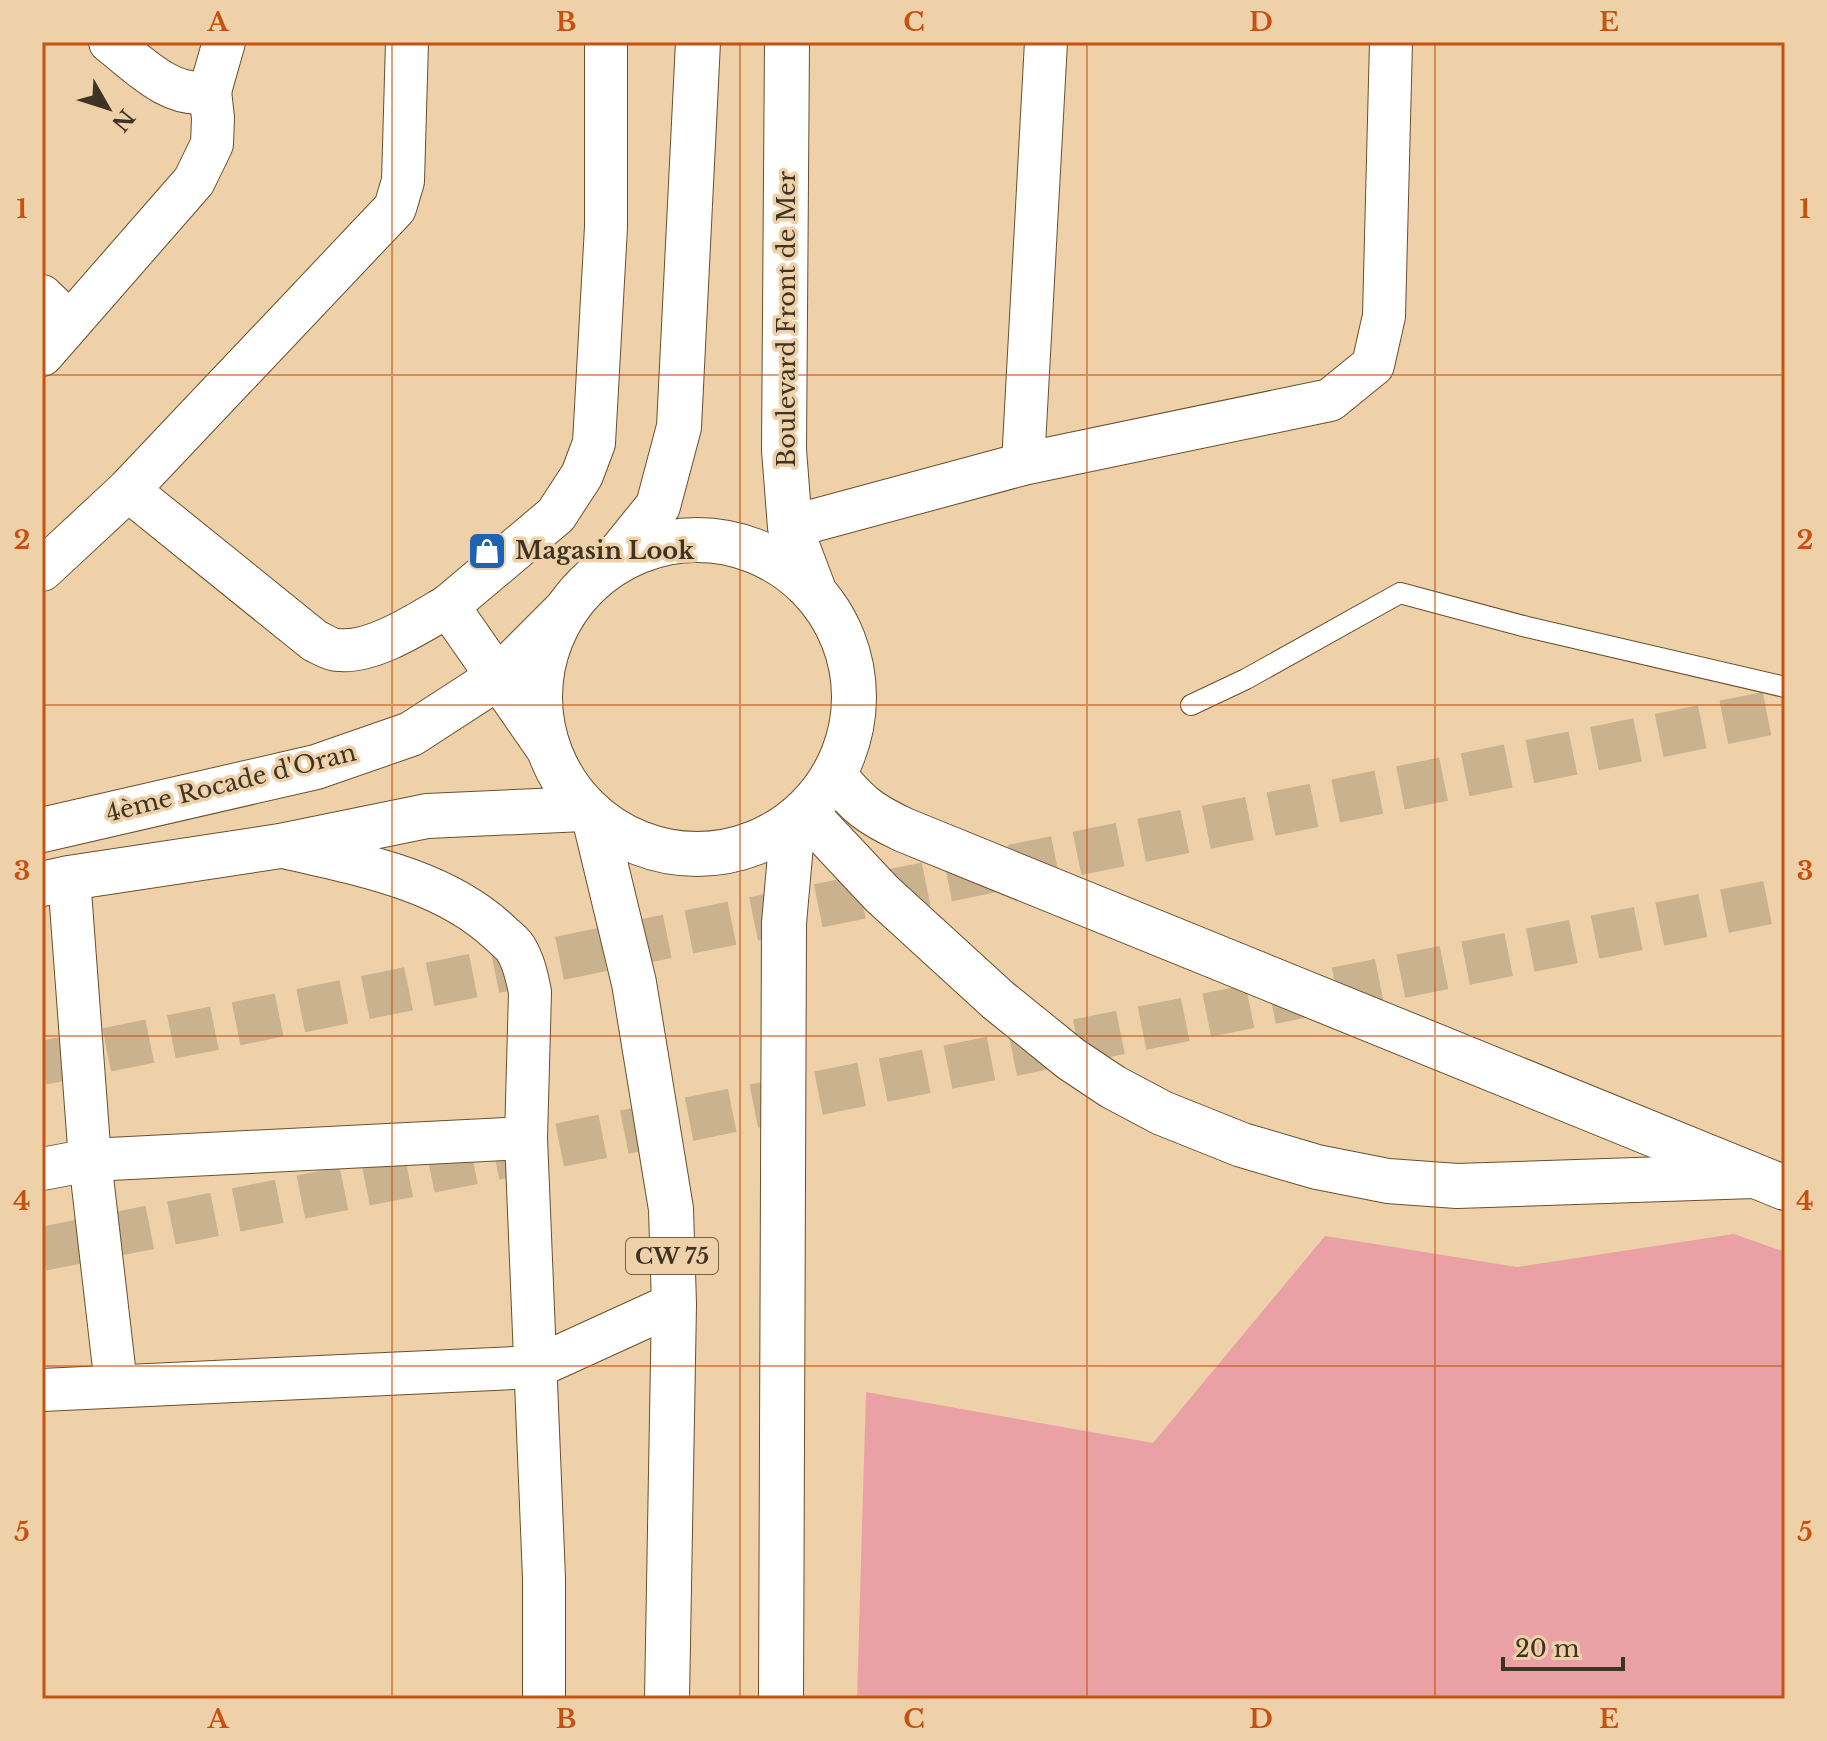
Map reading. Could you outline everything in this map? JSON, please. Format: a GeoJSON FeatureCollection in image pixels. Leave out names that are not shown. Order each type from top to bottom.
{"type":"FeatureCollection","features":[{"type":"Feature","properties":{"kind":"main road"},"geometry":{"type":"LineString","coordinates":[[607,569],[658,506],[679,427],[698,42]]}},
{"type":"Feature","properties":{"kind":"main road","name":"Boulevard Front de Mer"},"geometry":{"type":"LineString","coordinates":[[787,42],[784,450],[790,527],[814,591]]}},
{"type":"Feature","properties":{"kind":"main road"},"geometry":{"type":"LineString","coordinates":[[55,881],[280,846],[427,816],[589,815],[648,847],[698,855],[748,846],[799,817],[834,775],[849,739],[855,700],[850,660],[836,623],[814,591],[779,562],[737,545],[692,540],[648,548],[607,569]]}},
{"type":"Feature","properties":{"kind":"main road","name":"4ème Rocade d'Oran"},"geometry":{"type":"LineString","coordinates":[[42,830],[316,767],[411,734],[499,677],[607,569]]}},
{"type":"Feature","properties":{"kind":"main road"},"geometry":{"type":"LineString","coordinates":[[566,610],[550,644],[541,680],[542,718],[551,754],[589,815]]}},
{"type":"Feature","properties":{"kind":"main road"},"geometry":{"type":"LineString","coordinates":[[834,775],[870,814],[904,830],[1769,1182]]}},
{"type":"Feature","properties":{"kind":"main road","name":"CW 75"},"geometry":{"type":"LineString","coordinates":[[589,815],[634,983],[671,1209],[674,1304],[667,1699]]}},
{"type":"Feature","properties":{"kind":"main road"},"geometry":{"type":"LineString","coordinates":[[799,817],[998,1000],[1071,1059],[1113,1087],[1162,1113],[1242,1145],[1317,1167],[1388,1181],[1457,1186],[1769,1182]]}},
{"type":"Feature","properties":{"kind":"main road"},"geometry":{"type":"LineString","coordinates":[[781,1699],[784,923],[799,817]]}},
{"type":"Feature","properties":{"kind":"street"},"geometry":{"type":"LineString","coordinates":[[110,42],[154,76],[183,92],[197,94],[210,91]]}},
{"type":"Feature","properties":{"kind":"street"},"geometry":{"type":"LineString","coordinates":[[42,355],[56,309],[194,181],[212,144],[210,91],[224,42]]}},
{"type":"Feature","properties":{"kind":"street"},"geometry":{"type":"LineString","coordinates":[[42,570],[128,490],[395,208],[403,181],[407,42]]}},
{"type":"Feature","properties":{"kind":"street"},"geometry":{"type":"LineString","coordinates":[[128,490],[315,641],[334,650],[356,650],[413,627],[448,606],[556,515],[582,475],[594,443],[606,227],[606,42]]}},
{"type":"Feature","properties":{"kind":"street"},"geometry":{"type":"LineString","coordinates":[[1023,464],[1046,42]]}},
{"type":"Feature","properties":{"kind":"street"},"geometry":{"type":"LineString","coordinates":[[790,527],[1023,464],[1330,400],[1373,365],[1384,316],[1391,42]]}},
{"type":"Feature","properties":{"kind":"street"},"geometry":{"type":"LineString","coordinates":[[448,606],[551,754]]}},
{"type":"Feature","properties":{"kind":"street"},"geometry":{"type":"LineString","coordinates":[[280,846],[378,869],[449,897],[483,917],[516,948],[526,971],[530,992],[526,1138],[544,1578],[544,1699]]}},
{"type":"Feature","properties":{"kind":"street"},"geometry":{"type":"LineString","coordinates":[[55,881],[116,1385]]}},
{"type":"Feature","properties":{"kind":"street"},"geometry":{"type":"LineString","coordinates":[[42,1169],[90,1160],[526,1138]]}},
{"type":"Feature","properties":{"kind":"street"},"geometry":{"type":"LineString","coordinates":[[42,1390],[536,1367],[674,1304]]}},
{"type":"Feature","properties":{"kind":"lane"},"geometry":{"type":"LineString","coordinates":[[1191,705],[1246,679],[1400,593],[1527,627],[1785,687]]}},
{"type":"Feature","properties":{"kind":"shaded area"},"geometry":{"type":"Polygon","coordinates":[[[1734,1234],[1785,1252],[1785,1699],[857,1699],[866,1392],[1153,1443],[1325,1236],[1517,1267],[1734,1234]]]}},
{"type":"Feature","properties":{"kind":"tunnel"},"geometry":{"type":"LineString","coordinates":[[42,1063],[1785,710]]}},
{"type":"Feature","properties":{"kind":"tunnel"},"geometry":{"type":"LineString","coordinates":[[42,1249],[1785,899]]}},
{"type":"Feature","properties":{"kind":"place","name":"Magasin Look"},"geometry":{"type":"Point","coordinates":[487,551]}}]}
